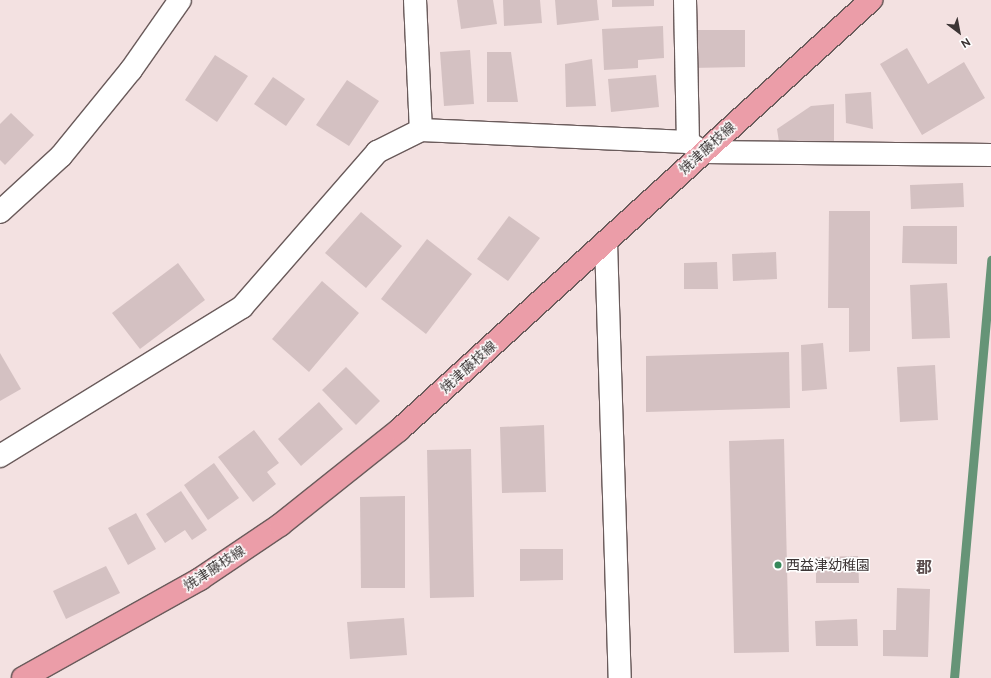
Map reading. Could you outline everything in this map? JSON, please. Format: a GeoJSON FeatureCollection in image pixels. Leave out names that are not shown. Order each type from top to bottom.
{"type":"FeatureCollection","features":[{"type":"Feature","properties":{"kind":"main road","name":"焼津藤枝線"},"geometry":{"type":"LineString","coordinates":[[23,678],[200,579],[280,525],[399,430],[606,242],[695,147],[871,0]]}},
{"type":"Feature","properties":{"kind":"street"},"geometry":{"type":"LineString","coordinates":[[0,212],[61,156],[131,70],[180,0]]}},
{"type":"Feature","properties":{"kind":"street"},"geometry":{"type":"LineString","coordinates":[[416,0],[421,130]]}},
{"type":"Feature","properties":{"kind":"street"},"geometry":{"type":"LineString","coordinates":[[685,0],[695,147]]}},
{"type":"Feature","properties":{"kind":"street"},"geometry":{"type":"LineString","coordinates":[[0,456],[242,307],[377,152],[421,130],[695,147],[991,155]]}},
{"type":"Feature","properties":{"kind":"street"},"geometry":{"type":"LineString","coordinates":[[606,242],[620,678]]}},
{"type":"Feature","properties":{"kind":"building"},"geometry":{"type":"Polygon","coordinates":[[[457,0],[493,0],[497,24],[461,29],[457,0]]]}},
{"type":"Feature","properties":{"kind":"building"},"geometry":{"type":"Polygon","coordinates":[[[503,0],[540,0],[542,23],[504,26],[503,0]]]}},
{"type":"Feature","properties":{"kind":"building"},"geometry":{"type":"Polygon","coordinates":[[[555,0],[597,0],[599,20],[557,25],[555,0]]]}},
{"type":"Feature","properties":{"kind":"building"},"geometry":{"type":"Polygon","coordinates":[[[612,0],[654,0],[654,6],[612,7],[612,0]]]}},
{"type":"Feature","properties":{"kind":"building"},"geometry":{"type":"Polygon","coordinates":[[[663,26],[664,58],[638,60],[638,68],[604,70],[602,29],[663,26]]]}},
{"type":"Feature","properties":{"kind":"building"},"geometry":{"type":"Polygon","coordinates":[[[690,30],[745,30],[745,67],[690,68],[690,30]]]}},
{"type":"Feature","properties":{"kind":"building"},"geometry":{"type":"Polygon","coordinates":[[[907,48],[928,84],[964,62],[985,98],[922,135],[880,64],[907,48]]]}},
{"type":"Feature","properties":{"kind":"building"},"geometry":{"type":"Polygon","coordinates":[[[470,50],[474,104],[444,106],[440,52],[470,50]]]}},
{"type":"Feature","properties":{"kind":"building"},"geometry":{"type":"Polygon","coordinates":[[[487,52],[511,52],[518,102],[487,102],[487,52]]]}},
{"type":"Feature","properties":{"kind":"building"},"geometry":{"type":"Polygon","coordinates":[[[215,55],[248,76],[217,122],[185,100],[215,55]]]}},
{"type":"Feature","properties":{"kind":"building"},"geometry":{"type":"Polygon","coordinates":[[[592,59],[596,106],[566,107],[565,64],[592,59]]]}},
{"type":"Feature","properties":{"kind":"building"},"geometry":{"type":"Polygon","coordinates":[[[656,75],[659,107],[611,112],[608,79],[656,75]]]}},
{"type":"Feature","properties":{"kind":"building"},"geometry":{"type":"Polygon","coordinates":[[[273,77],[305,99],[286,126],[254,104],[273,77]]]}},
{"type":"Feature","properties":{"kind":"building"},"geometry":{"type":"Polygon","coordinates":[[[347,80],[379,101],[349,146],[316,125],[347,80]]]}},
{"type":"Feature","properties":{"kind":"building"},"geometry":{"type":"Polygon","coordinates":[[[871,92],[873,129],[846,123],[845,94],[871,92]]]}},
{"type":"Feature","properties":{"kind":"building"},"geometry":{"type":"Polygon","coordinates":[[[834,104],[834,143],[779,142],[777,129],[811,106],[834,104]]]}},
{"type":"Feature","properties":{"kind":"building"},"geometry":{"type":"Polygon","coordinates":[[[11,113],[34,135],[5,165],[0,160],[0,124],[11,113]]]}},
{"type":"Feature","properties":{"kind":"building"},"geometry":{"type":"Polygon","coordinates":[[[963,183],[964,207],[911,209],[910,185],[963,183]]]}},
{"type":"Feature","properties":{"kind":"building"},"geometry":{"type":"Polygon","coordinates":[[[829,211],[870,211],[870,351],[849,352],[849,308],[828,308],[829,211]]]}},
{"type":"Feature","properties":{"kind":"building"},"geometry":{"type":"Polygon","coordinates":[[[361,212],[402,246],[366,288],[325,253],[361,212]]]}},
{"type":"Feature","properties":{"kind":"building"},"geometry":{"type":"Polygon","coordinates":[[[509,216],[540,238],[508,281],[477,259],[509,216]]]}},
{"type":"Feature","properties":{"kind":"building"},"geometry":{"type":"Polygon","coordinates":[[[903,226],[957,226],[957,264],[902,263],[903,226]]]}},
{"type":"Feature","properties":{"kind":"building"},"geometry":{"type":"Polygon","coordinates":[[[427,239],[472,274],[426,334],[381,299],[427,239]]]}},
{"type":"Feature","properties":{"kind":"building"},"geometry":{"type":"Polygon","coordinates":[[[776,252],[777,279],[733,281],[732,254],[776,252]]]}},
{"type":"Feature","properties":{"kind":"building"},"geometry":{"type":"Polygon","coordinates":[[[717,262],[718,289],[684,289],[684,263],[717,262]]]}},
{"type":"Feature","properties":{"kind":"building"},"geometry":{"type":"Polygon","coordinates":[[[178,263],[205,300],[140,349],[112,313],[178,263]]]}},
{"type":"Feature","properties":{"kind":"building"},"geometry":{"type":"Polygon","coordinates":[[[322,281],[359,313],[309,372],[272,339],[322,281]]]}},
{"type":"Feature","properties":{"kind":"building"},"geometry":{"type":"Polygon","coordinates":[[[947,283],[950,338],[912,339],[910,285],[947,283]]]}},
{"type":"Feature","properties":{"kind":"building"},"geometry":{"type":"Polygon","coordinates":[[[823,343],[827,389],[802,391],[801,345],[823,343]]]}},
{"type":"Feature","properties":{"kind":"building"},"geometry":{"type":"Polygon","coordinates":[[[789,352],[790,408],[646,412],[646,356],[789,352]]]}},
{"type":"Feature","properties":{"kind":"building"},"geometry":{"type":"Polygon","coordinates":[[[0,353],[21,389],[0,401],[0,353]]]}},
{"type":"Feature","properties":{"kind":"building"},"geometry":{"type":"Polygon","coordinates":[[[935,365],[938,420],[900,422],[897,367],[935,365]]]}},
{"type":"Feature","properties":{"kind":"building"},"geometry":{"type":"Polygon","coordinates":[[[346,367],[380,401],[356,425],[322,390],[346,367]]]}},
{"type":"Feature","properties":{"kind":"building"},"geometry":{"type":"Polygon","coordinates":[[[319,402],[343,429],[301,466],[278,439],[319,402]]]}},
{"type":"Feature","properties":{"kind":"building"},"geometry":{"type":"Polygon","coordinates":[[[544,425],[546,492],[502,493],[500,427],[544,425]]]}},
{"type":"Feature","properties":{"kind":"building"},"geometry":{"type":"Polygon","coordinates":[[[254,430],[279,463],[267,472],[276,484],[253,502],[218,457],[254,430]]]}},
{"type":"Feature","properties":{"kind":"building"},"geometry":{"type":"Polygon","coordinates":[[[784,439],[789,652],[734,653],[729,441],[784,439]]]}},
{"type":"Feature","properties":{"kind":"building"},"geometry":{"type":"Polygon","coordinates":[[[471,449],[474,597],[430,598],[427,450],[471,449]]]}},
{"type":"Feature","properties":{"kind":"building"},"geometry":{"type":"Polygon","coordinates":[[[214,463],[239,498],[208,520],[184,485],[214,463]]]}},
{"type":"Feature","properties":{"kind":"building"},"geometry":{"type":"Polygon","coordinates":[[[181,491],[207,530],[192,540],[185,530],[165,543],[146,514],[181,491]]]}},
{"type":"Feature","properties":{"kind":"building"},"geometry":{"type":"Polygon","coordinates":[[[405,496],[405,588],[361,588],[360,497],[405,496]]]}},
{"type":"Feature","properties":{"kind":"building"},"geometry":{"type":"Polygon","coordinates":[[[136,513],[156,549],[128,565],[108,528],[136,513]]]}},
{"type":"Feature","properties":{"kind":"building"},"geometry":{"type":"Polygon","coordinates":[[[520,549],[563,549],[563,580],[520,581],[520,549]]]}},
{"type":"Feature","properties":{"kind":"building"},"geometry":{"type":"Polygon","coordinates":[[[858,556],[859,583],[816,583],[816,557],[858,556]]]}},
{"type":"Feature","properties":{"kind":"building"},"geometry":{"type":"Polygon","coordinates":[[[106,566],[120,593],[66,619],[53,591],[106,566]]]}},
{"type":"Feature","properties":{"kind":"building"},"geometry":{"type":"Polygon","coordinates":[[[897,588],[930,589],[928,657],[883,656],[883,630],[896,630],[897,588]]]}},
{"type":"Feature","properties":{"kind":"building"},"geometry":{"type":"Polygon","coordinates":[[[404,618],[407,655],[350,659],[347,622],[404,618]]]}},
{"type":"Feature","properties":{"kind":"building"},"geometry":{"type":"Polygon","coordinates":[[[857,619],[858,646],[816,646],[815,621],[857,619]]]}},
{"type":"Feature","properties":{"kind":"waterway"},"geometry":{"type":"LineString","coordinates":[[954,678],[991,260]]}},
{"type":"Feature","properties":{"kind":"place","name":"西益津幼稚園"},"geometry":{"type":"Point","coordinates":[778,565]}},
{"type":"Feature","properties":{"kind":"district","name":"郡"},"geometry":{"type":"Point","coordinates":[924,568]}}]}
